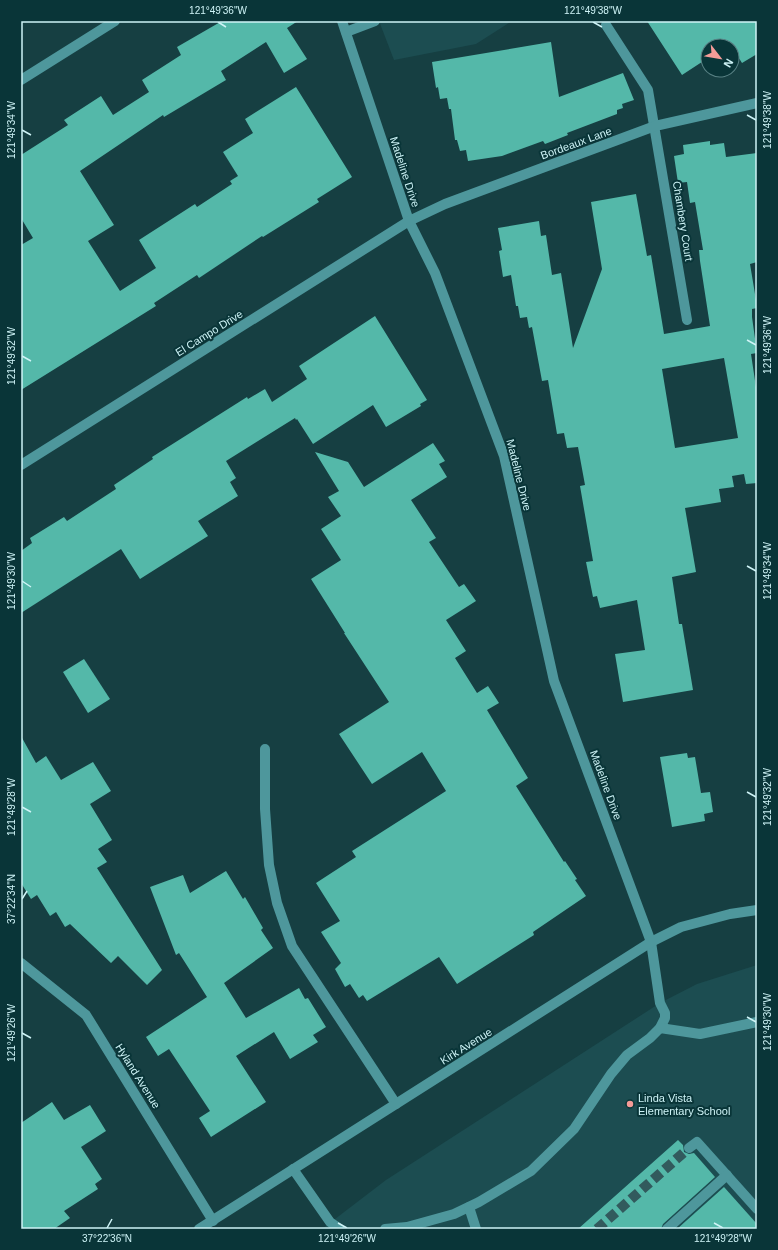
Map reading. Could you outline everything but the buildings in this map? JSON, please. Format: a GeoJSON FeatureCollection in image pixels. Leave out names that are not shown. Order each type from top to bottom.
{"type":"FeatureCollection","features":[{"type":"Feature","properties":{"kind":"street"},"geometry":{"type":"LineString","coordinates":[[21,80],[115,21]]}},
{"type":"Feature","properties":{"kind":"street","name":"Madeline Drive"},"geometry":{"type":"LineString","coordinates":[[342,21],[409,221],[435,273],[504,456],[554,681],[651,942],[660,1003],[665,1013],[665,1018],[660,1028]]}},
{"type":"Feature","properties":{"kind":"street"},"geometry":{"type":"LineString","coordinates":[[346,32],[375,21]]}},
{"type":"Feature","properties":{"kind":"street","name":"Chambery Court"},"geometry":{"type":"LineString","coordinates":[[606,25],[648,90],[687,320]]}},
{"type":"Feature","properties":{"kind":"street","name":"Bordeaux Lane"},"geometry":{"type":"LineString","coordinates":[[409,221],[445,204],[655,126],[757,103]]}},
{"type":"Feature","properties":{"kind":"street","name":"El Campo Drive"},"geometry":{"type":"LineString","coordinates":[[21,465],[409,221]]}},
{"type":"Feature","properties":{"kind":"street"},"geometry":{"type":"LineString","coordinates":[[265,750],[265,809],[269,865],[277,903],[292,946],[396,1104]]}},
{"type":"Feature","properties":{"kind":"street","name":"Kirk Avenue"},"geometry":{"type":"LineString","coordinates":[[199,1229],[651,942],[681,927],[730,914],[757,910]]}},
{"type":"Feature","properties":{"kind":"street","name":"Hyland Avenue"},"geometry":{"type":"LineString","coordinates":[[21,964],[86,1015],[212,1221]]}},
{"type":"Feature","properties":{"kind":"street"},"geometry":{"type":"LineString","coordinates":[[385,1229],[407,1227],[454,1214],[511,1184],[535,1167],[574,1129],[611,1074],[627,1055],[650,1038],[660,1028],[700,1034],[757,1022]]}},
{"type":"Feature","properties":{"kind":"street"},"geometry":{"type":"LineString","coordinates":[[689,1148],[697,1142],[757,1208]]}},
{"type":"Feature","properties":{"kind":"street"},"geometry":{"type":"LineString","coordinates":[[293,1169],[325,1216],[330,1222],[340,1229]]}},
{"type":"Feature","properties":{"kind":"street"},"geometry":{"type":"LineString","coordinates":[[667,1229],[727,1175]]}},
{"type":"Feature","properties":{"kind":"street"},"geometry":{"type":"LineString","coordinates":[[469,1207],[476,1229]]}},
{"type":"Feature","properties":{"kind":"shaded area"},"geometry":{"type":"Polygon","coordinates":[[[379,21],[512,21],[476,44],[394,60],[379,21]]]}},
{"type":"Feature","properties":{"kind":"shaded area","name":"Linda Vista Elementary School"},"geometry":{"type":"Polygon","coordinates":[[[757,965],[757,1229],[322,1229],[386,1180],[660,1003],[697,984],[757,965]]]}},
{"type":"Feature","properties":{"kind":"tunnel"},"geometry":{"type":"LineString","coordinates":[[597,1229],[689,1148]]}},
{"type":"Feature","properties":{"kind":"place","name":"Linda Vista Elementary School"},"geometry":{"type":"Point","coordinates":[630,1104]}}]}
